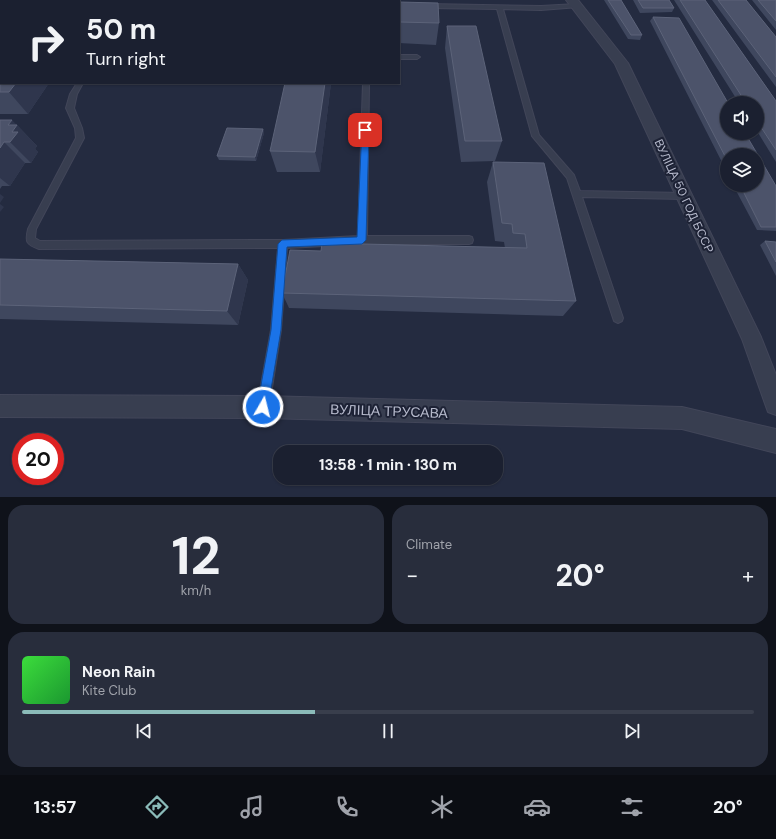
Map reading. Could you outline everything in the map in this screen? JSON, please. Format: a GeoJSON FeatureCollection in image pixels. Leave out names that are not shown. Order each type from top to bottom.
{"type":"FeatureCollection","features":[{"type":"Feature","properties":{"kind":"street","name":"ВУЛІЦА 50 ГОД БССР"},"geometry":{"type":"LineString","coordinates":[[575,3],[621,63],[751,337],[776,404]]}},
{"type":"Feature","properties":{"kind":"street","name":"ВУЛІЦА ТРУСАВА"},"geometry":{"type":"LineString","coordinates":[[0,406],[263,407],[682,418],[776,440]]}},
{"type":"Feature","properties":{"kind":"lane"},"geometry":{"type":"LineString","coordinates":[[422,6],[541,8],[575,3]]}},
{"type":"Feature","properties":{"kind":"lane"},"geometry":{"type":"LineString","coordinates":[[500,8],[536,136],[571,176],[618,318]]}},
{"type":"Feature","properties":{"kind":"lane"},"geometry":{"type":"LineString","coordinates":[[400,57],[417,57]]}},
{"type":"Feature","properties":{"kind":"lane"},"geometry":{"type":"LineString","coordinates":[[80,84],[69,106],[80,138],[32,229],[30,240],[39,245],[282,244],[362,240],[469,240]]}},
{"type":"Feature","properties":{"kind":"lane"},"geometry":{"type":"LineString","coordinates":[[362,240],[366,84]]}},
{"type":"Feature","properties":{"kind":"lane"},"geometry":{"type":"LineString","coordinates":[[577,194],[684,196]]}},
{"type":"Feature","properties":{"kind":"lane"},"geometry":{"type":"LineString","coordinates":[[263,407],[276,330],[282,244]]}},
{"type":"Feature","properties":{"kind":"building"},"geometry":{"type":"Polygon","coordinates":[[[608,0],[621,0],[642,35],[631,35],[608,0]]]}},
{"type":"Feature","properties":{"kind":"building"},"geometry":{"type":"Polygon","coordinates":[[[638,0],[669,0],[674,8],[643,8],[638,0]]]}},
{"type":"Feature","properties":{"kind":"building"},"geometry":{"type":"Polygon","coordinates":[[[680,0],[705,0],[776,101],[776,150],[764,132],[764,96],[742,96],[680,0]]]}},
{"type":"Feature","properties":{"kind":"building"},"geometry":{"type":"Polygon","coordinates":[[[718,0],[746,0],[776,37],[776,77],[718,0]]]}},
{"type":"Feature","properties":{"kind":"building"},"geometry":{"type":"Polygon","coordinates":[[[758,0],[776,0],[776,21],[758,0]]]}},
{"type":"Feature","properties":{"kind":"building"},"geometry":{"type":"Polygon","coordinates":[[[400,2],[438,3],[439,23],[400,22],[400,2]]]}},
{"type":"Feature","properties":{"kind":"building"},"geometry":{"type":"Polygon","coordinates":[[[653,17],[679,18],[724,96],[720,96],[720,140],[749,140],[754,148],[721,148],[653,17]]]}},
{"type":"Feature","properties":{"kind":"building"},"geometry":{"type":"Polygon","coordinates":[[[447,26],[476,26],[502,141],[465,141],[447,26]]]}},
{"type":"Feature","properties":{"kind":"building"},"geometry":{"type":"Polygon","coordinates":[[[0,84],[15,84],[9,92],[0,92],[0,84]]]}},
{"type":"Feature","properties":{"kind":"building"},"geometry":{"type":"Polygon","coordinates":[[[285,84],[325,84],[315,152],[270,151],[285,84]]]}},
{"type":"Feature","properties":{"kind":"building"},"geometry":{"type":"Polygon","coordinates":[[[0,120],[12,120],[8,125],[17,125],[12,132],[18,132],[10,142],[4,142],[0,148],[0,120]]]}},
{"type":"Feature","properties":{"kind":"building"},"geometry":{"type":"Polygon","coordinates":[[[227,128],[263,129],[255,157],[217,156],[227,128]]]}},
{"type":"Feature","properties":{"kind":"building"},"geometry":{"type":"Polygon","coordinates":[[[493,162],[544,163],[576,301],[282,293],[290,250],[321,251],[322,243],[527,248],[525,234],[513,233],[512,224],[502,223],[493,162]]]}},
{"type":"Feature","properties":{"kind":"building"},"geometry":{"type":"Polygon","coordinates":[[[764,165],[776,186],[776,227],[761,227],[744,192],[764,192],[764,165]]]}},
{"type":"Feature","properties":{"kind":"building"},"geometry":{"type":"Polygon","coordinates":[[[765,241],[776,242],[776,262],[765,241]]]}},
{"type":"Feature","properties":{"kind":"building"},"geometry":{"type":"Polygon","coordinates":[[[0,259],[238,264],[227,311],[0,305],[0,259]]]}},
{"type":"Feature","properties":{"kind":"route"},"geometry":{"type":"LineString","coordinates":[[263,407],[276,330],[282,244],[362,240],[365,130]]}}]}
